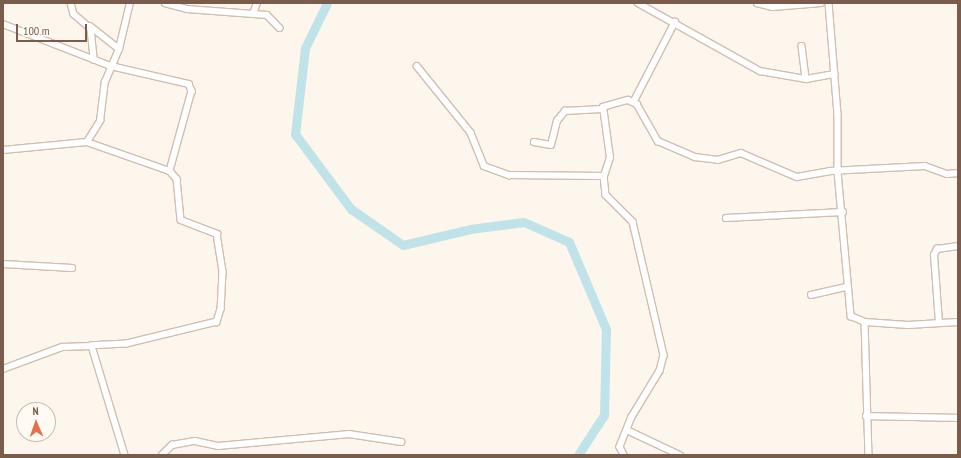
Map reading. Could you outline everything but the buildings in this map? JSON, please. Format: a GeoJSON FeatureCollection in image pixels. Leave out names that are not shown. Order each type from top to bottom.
{"type":"FeatureCollection","features":[{"type":"Feature","properties":{"kind":"street"},"geometry":{"type":"LineString","coordinates":[[70,3],[74,14],[118,49]]}},
{"type":"Feature","properties":{"kind":"street"},"geometry":{"type":"LineString","coordinates":[[87,142],[100,121],[100,103],[111,66],[118,49],[130,3]]}},
{"type":"Feature","properties":{"kind":"street"},"geometry":{"type":"LineString","coordinates":[[165,3],[187,9],[273,17],[280,28]]}},
{"type":"Feature","properties":{"kind":"street"},"geometry":{"type":"LineString","coordinates":[[253,14],[258,3]]}},
{"type":"Feature","properties":{"kind":"street"},"geometry":{"type":"LineString","coordinates":[[638,3],[760,71],[806,79],[835,74]]}},
{"type":"Feature","properties":{"kind":"street"},"geometry":{"type":"LineString","coordinates":[[757,3],[773,7],[821,3]]}},
{"type":"Feature","properties":{"kind":"street"},"geometry":{"type":"LineString","coordinates":[[829,3],[835,74],[838,172],[843,212],[846,286],[852,316],[865,322],[958,322]]}},
{"type":"Feature","properties":{"kind":"street"},"geometry":{"type":"LineString","coordinates":[[634,101],[674,22]]}},
{"type":"Feature","properties":{"kind":"street"},"geometry":{"type":"LineString","coordinates":[[3,24],[111,66],[187,82],[191,87],[170,171]]}},
{"type":"Feature","properties":{"kind":"street"},"geometry":{"type":"LineString","coordinates":[[90,26],[94,60]]}},
{"type":"Feature","properties":{"kind":"street"},"geometry":{"type":"LineString","coordinates":[[802,46],[806,79]]}},
{"type":"Feature","properties":{"kind":"street"},"geometry":{"type":"LineString","coordinates":[[416,66],[471,133],[486,168],[536,178],[604,176]]}},
{"type":"Feature","properties":{"kind":"street"},"geometry":{"type":"LineString","coordinates":[[534,142],[551,145],[557,121],[565,111],[602,109],[623,101],[634,101]]}},
{"type":"Feature","properties":{"kind":"street"},"geometry":{"type":"LineString","coordinates":[[634,101],[658,141],[682,154],[718,160],[741,153],[797,177],[838,172],[925,166],[947,174],[958,173]]}},
{"type":"Feature","properties":{"kind":"street"},"geometry":{"type":"LineString","coordinates":[[602,109],[610,158],[604,176],[606,195],[633,222],[664,355],[660,371],[638,405],[620,447],[624,455]]}},
{"type":"Feature","properties":{"kind":"street"},"geometry":{"type":"LineString","coordinates":[[3,150],[87,142],[170,171],[176,179],[181,220],[215,232],[223,272],[219,318],[214,324],[127,344],[62,347],[3,369]]}},
{"type":"Feature","properties":{"kind":"street"},"geometry":{"type":"LineString","coordinates":[[726,218],[843,212]]}},
{"type":"Feature","properties":{"kind":"street"},"geometry":{"type":"LineString","coordinates":[[938,323],[934,255],[937,249],[958,246]]}},
{"type":"Feature","properties":{"kind":"street"},"geometry":{"type":"LineString","coordinates":[[3,264],[72,268]]}},
{"type":"Feature","properties":{"kind":"street"},"geometry":{"type":"LineString","coordinates":[[811,295],[846,286]]}},
{"type":"Feature","properties":{"kind":"street"},"geometry":{"type":"LineString","coordinates":[[865,322],[866,416],[869,455]]}},
{"type":"Feature","properties":{"kind":"street"},"geometry":{"type":"LineString","coordinates":[[92,346],[125,455]]}},
{"type":"Feature","properties":{"kind":"street"},"geometry":{"type":"LineString","coordinates":[[866,416],[958,418]]}},
{"type":"Feature","properties":{"kind":"street"},"geometry":{"type":"LineString","coordinates":[[627,430],[680,455]]}},
{"type":"Feature","properties":{"kind":"street"},"geometry":{"type":"LineString","coordinates":[[162,455],[172,444],[195,441],[218,446],[349,434],[401,442]]}},
{"type":"Feature","properties":{"kind":"waterway"},"geometry":{"type":"LineString","coordinates":[[327,3],[305,48],[295,134],[351,209],[403,245],[470,229],[524,222],[569,242],[606,329],[604,415],[578,455]]}}]}
